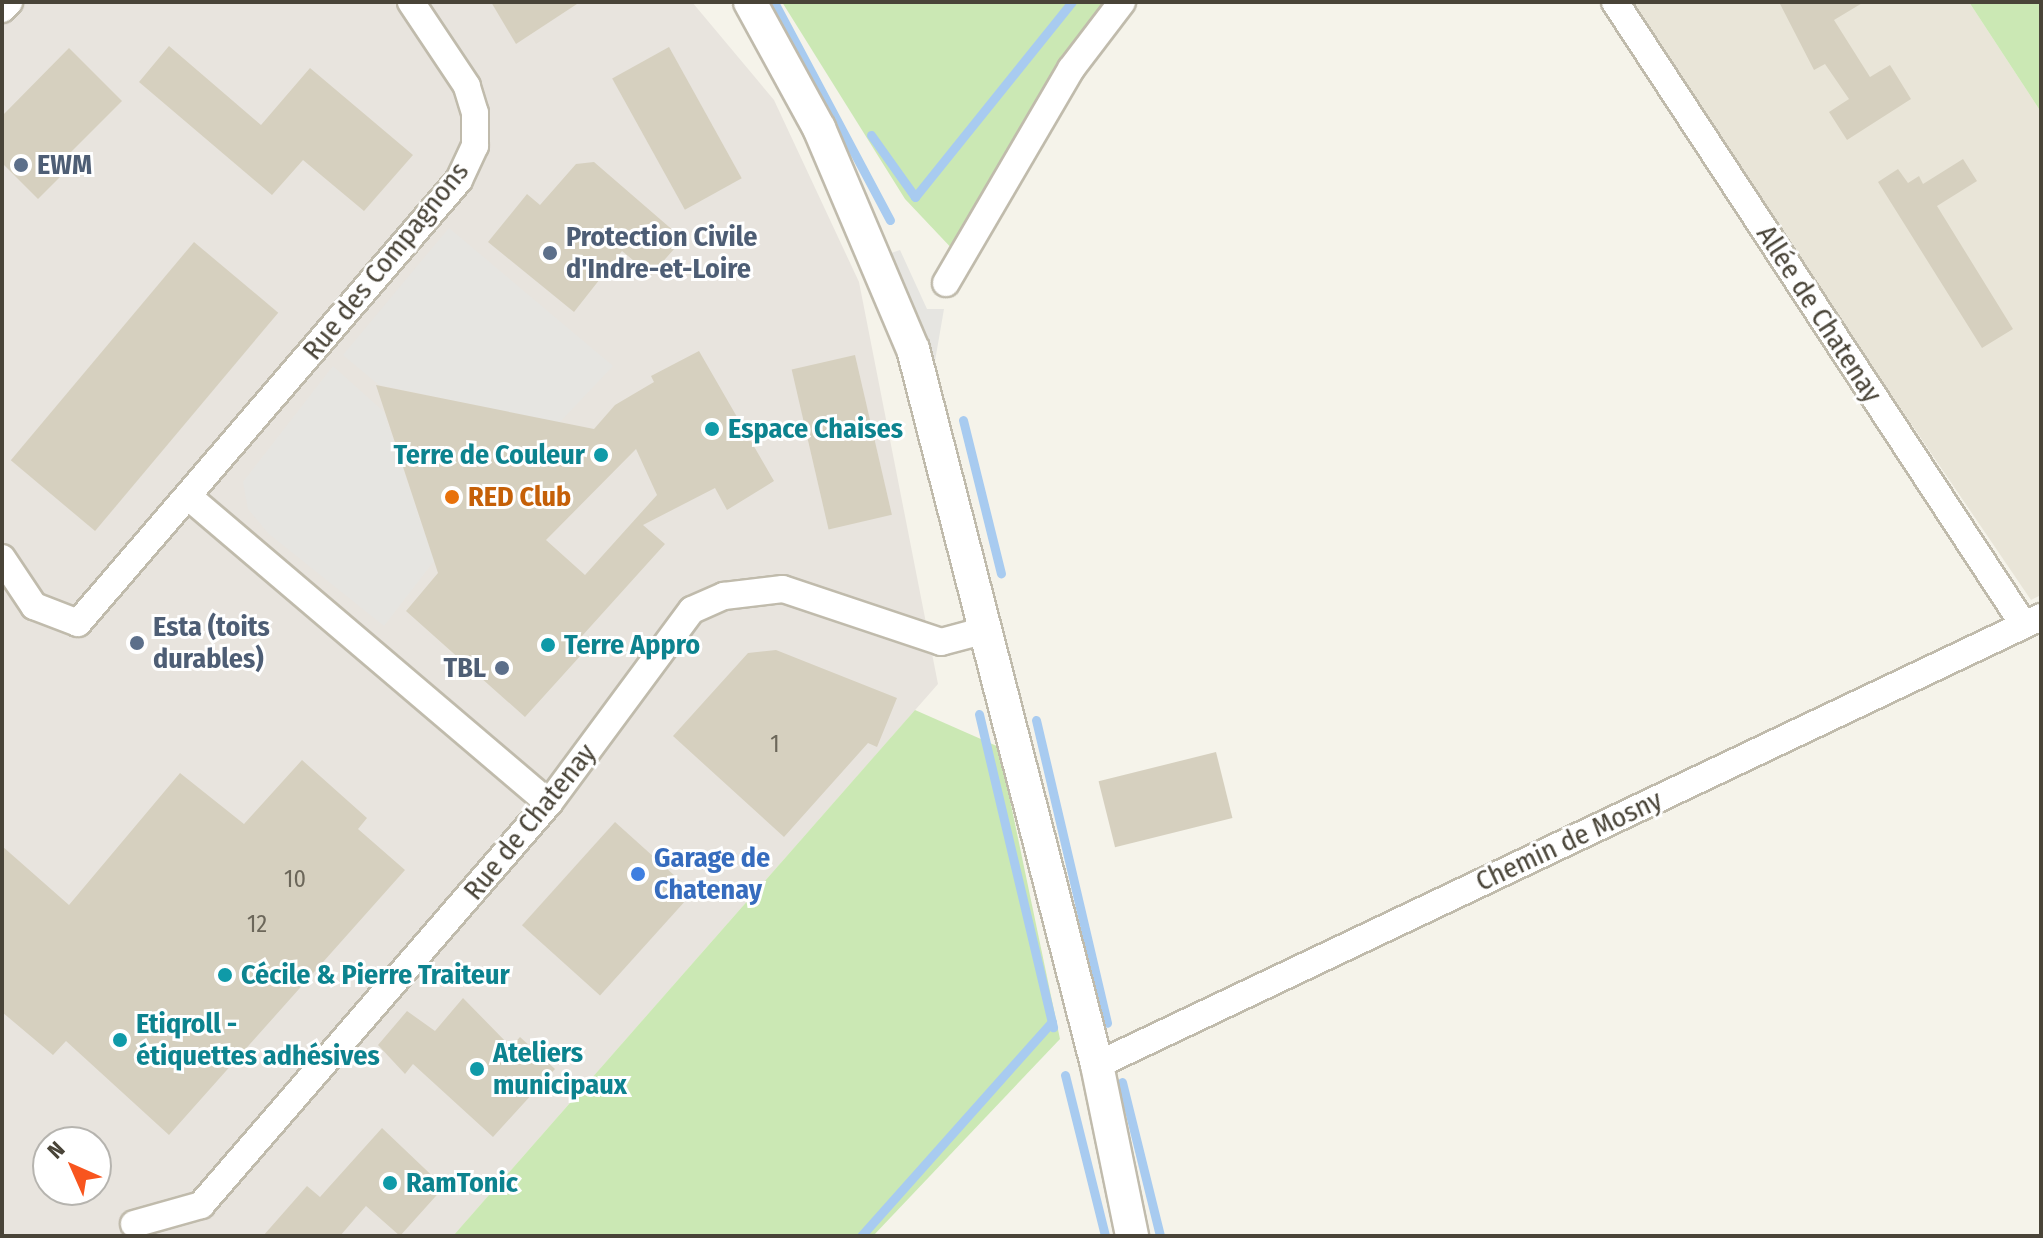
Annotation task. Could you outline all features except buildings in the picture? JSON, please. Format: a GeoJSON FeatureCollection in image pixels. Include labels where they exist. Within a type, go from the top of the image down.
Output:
{"type":"FeatureCollection","features":[{"type":"Feature","properties":{"kind":"street"},"geometry":{"type":"LineString","coordinates":[[2,9],[9,2]]}},
{"type":"Feature","properties":{"kind":"street","name":"Rue des Compagnons"},"geometry":{"type":"LineString","coordinates":[[2,558],[34,606],[78,623],[189,497],[469,164],[476,130],[467,86],[411,2]]}},
{"type":"Feature","properties":{"kind":"street"},"geometry":{"type":"LineString","coordinates":[[728,2],[782,63]]}},
{"type":"Feature","properties":{"kind":"street"},"geometry":{"type":"LineString","coordinates":[[750,2],[850,194],[907,334],[1097,1065],[1132,1236]]}},
{"type":"Feature","properties":{"kind":"street"},"geometry":{"type":"LineString","coordinates":[[946,283],[1071,69],[1122,2]]}},
{"type":"Feature","properties":{"kind":"street","name":"Allée de Chatenay"},"geometry":{"type":"LineString","coordinates":[[1615,2],[2032,621]]}},
{"type":"Feature","properties":{"kind":"street"},"geometry":{"type":"LineString","coordinates":[[189,497],[549,803]]}},
{"type":"Feature","properties":{"kind":"street","name":"Rue de Chatenay"},"geometry":{"type":"LineString","coordinates":[[134,1224],[201,1205],[549,803],[679,622],[715,599],[783,589],[941,642],[986,630]]}},
{"type":"Feature","properties":{"kind":"street","name":"Chemin de Mosny"},"geometry":{"type":"LineString","coordinates":[[1097,1065],[2032,621]]}},
{"type":"Feature","properties":{"kind":"shaded area"},"geometry":{"type":"Polygon","coordinates":[[[2,2],[692,2],[774,100],[859,282],[938,684],[453,1236],[2,1236],[2,2]]]}},
{"type":"Feature","properties":{"kind":"shaded area"},"geometry":{"type":"Polygon","coordinates":[[[1624,2],[1969,2],[2041,112],[2041,595],[2031,600],[1624,2]]]}},
{"type":"Feature","properties":{"kind":"shaded area"},"geometry":{"type":"Polygon","coordinates":[[[449,228],[613,366],[559,423],[379,385],[343,355],[449,228]]]}},
{"type":"Feature","properties":{"kind":"shaded area"},"geometry":{"type":"Polygon","coordinates":[[[900,250],[927,309],[944,309],[935,361],[891,253],[900,250]]]}},
{"type":"Feature","properties":{"kind":"shaded area"},"geometry":{"type":"Polygon","coordinates":[[[333,366],[384,412],[434,561],[384,626],[269,534],[248,509],[243,482],[333,366]]]}},
{"type":"Feature","properties":{"kind":"green space"},"geometry":{"type":"Polygon","coordinates":[[[782,2],[1122,2],[957,254],[905,199],[782,2]]]}},
{"type":"Feature","properties":{"kind":"green space"},"geometry":{"type":"Polygon","coordinates":[[[1969,2],[2041,2],[2041,112],[1969,2]]]}},
{"type":"Feature","properties":{"kind":"green space"},"geometry":{"type":"Polygon","coordinates":[[[915,710],[999,747],[1060,1039],[873,1236],[453,1236],[915,710]]]}},
{"type":"Feature","properties":{"kind":"waterway"},"geometry":{"type":"LineString","coordinates":[[774,2],[890,220]]}},
{"type":"Feature","properties":{"kind":"waterway"},"geometry":{"type":"LineString","coordinates":[[871,135],[915,197],[1072,2]]}},
{"type":"Feature","properties":{"kind":"waterway"},"geometry":{"type":"LineString","coordinates":[[963,420],[1001,573]]}},
{"type":"Feature","properties":{"kind":"waterway"},"geometry":{"type":"LineString","coordinates":[[979,714],[1053,1027]]}},
{"type":"Feature","properties":{"kind":"waterway"},"geometry":{"type":"LineString","coordinates":[[1036,720],[1107,1023]]}},
{"type":"Feature","properties":{"kind":"waterway"},"geometry":{"type":"LineString","coordinates":[[861,1236],[1052,1022]]}},
{"type":"Feature","properties":{"kind":"waterway"},"geometry":{"type":"LineString","coordinates":[[1065,1075],[1105,1236]]}},
{"type":"Feature","properties":{"kind":"waterway"},"geometry":{"type":"LineString","coordinates":[[1122,1082],[1160,1236]]}},
{"type":"Feature","properties":{"kind":"place","name":"EWM"},"geometry":{"type":"Point","coordinates":[21,165]}},
{"type":"Feature","properties":{"kind":"place","name":"Protection Civile d'Indre-et-Loire"},"geometry":{"type":"Point","coordinates":[550,253]}},
{"type":"Feature","properties":{"kind":"place","name":"Espace Chaises"},"geometry":{"type":"Point","coordinates":[712,429]}},
{"type":"Feature","properties":{"kind":"place","name":"Terre de Couleur"},"geometry":{"type":"Point","coordinates":[601,455]}},
{"type":"Feature","properties":{"kind":"place","name":"RED Club"},"geometry":{"type":"Point","coordinates":[452,497]}},
{"type":"Feature","properties":{"kind":"place","name":"Esta (toits durables)"},"geometry":{"type":"Point","coordinates":[137,643]}},
{"type":"Feature","properties":{"kind":"place","name":"Terre Appro"},"geometry":{"type":"Point","coordinates":[548,645]}},
{"type":"Feature","properties":{"kind":"place","name":"TBL"},"geometry":{"type":"Point","coordinates":[502,668]}},
{"type":"Feature","properties":{"kind":"place","name":"Garage de Chatenay"},"geometry":{"type":"Point","coordinates":[638,874]}},
{"type":"Feature","properties":{"kind":"place","name":"Cécile & Pierre Traiteur"},"geometry":{"type":"Point","coordinates":[225,975]}},
{"type":"Feature","properties":{"kind":"place","name":"Etiqroll - étiquettes adhésives"},"geometry":{"type":"Point","coordinates":[120,1040]}},
{"type":"Feature","properties":{"kind":"place","name":"Ateliers municipaux"},"geometry":{"type":"Point","coordinates":[477,1069]}},
{"type":"Feature","properties":{"kind":"place","name":"RamTonic"},"geometry":{"type":"Point","coordinates":[390,1183]}}]}
